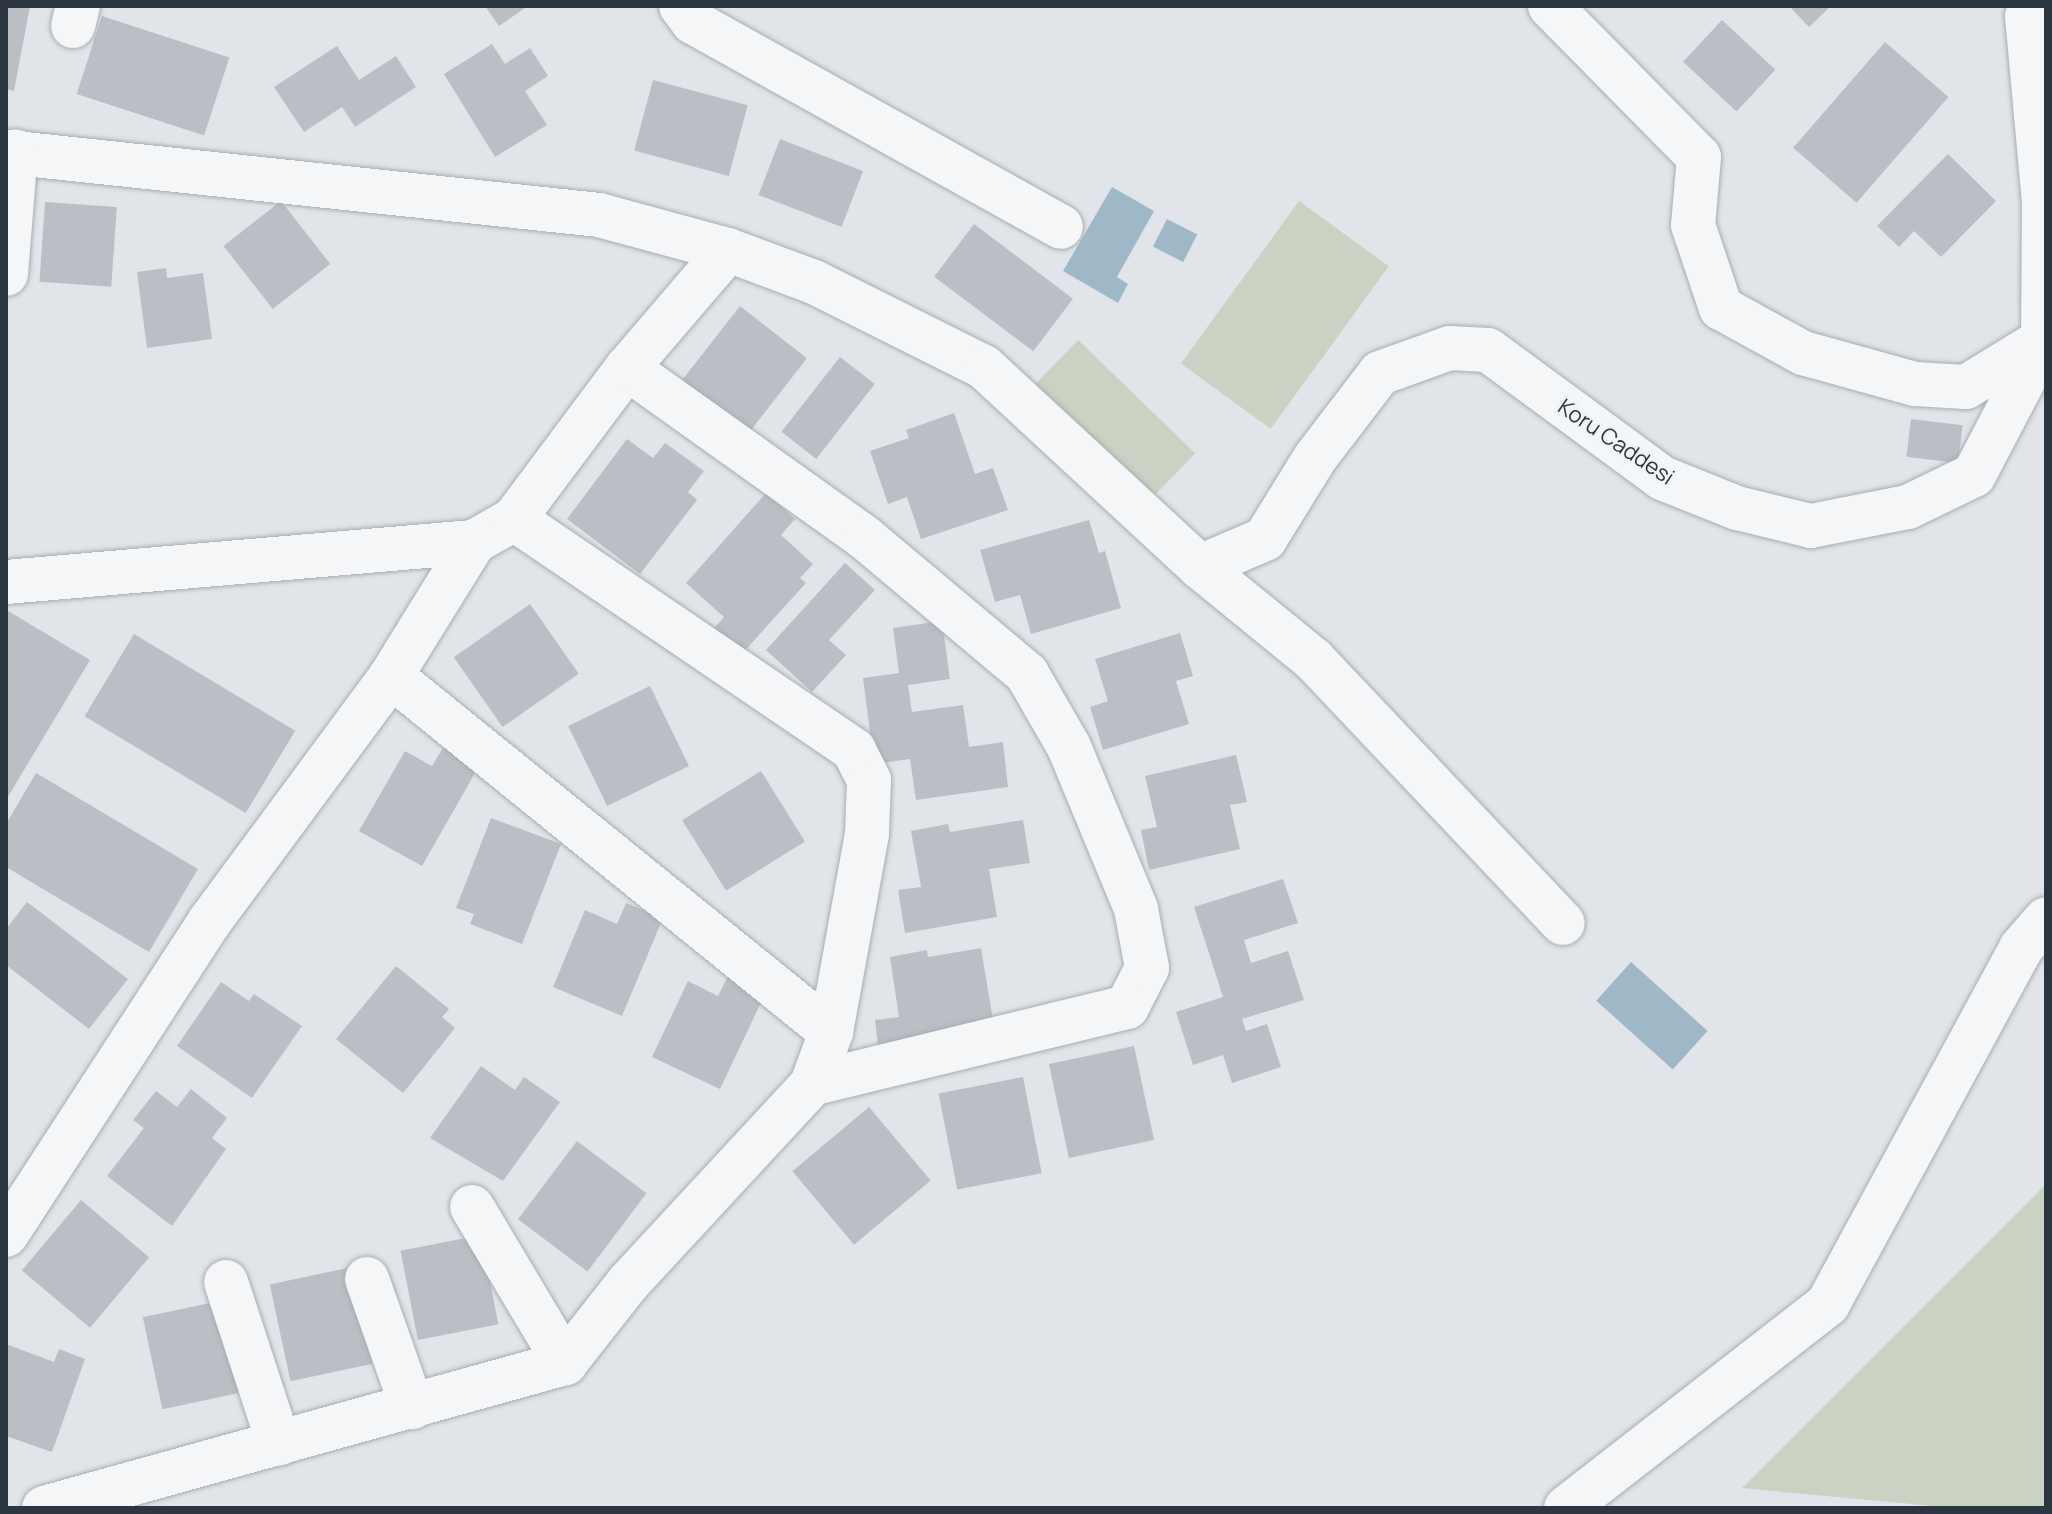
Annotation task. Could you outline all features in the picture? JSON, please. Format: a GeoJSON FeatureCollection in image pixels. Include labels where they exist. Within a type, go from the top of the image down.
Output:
{"type":"FeatureCollection","features":[{"type":"Feature","properties":{"kind":"street"},"geometry":{"type":"LineString","coordinates":[[681,6],[693,22],[1061,227]]}},
{"type":"Feature","properties":{"kind":"street"},"geometry":{"type":"LineString","coordinates":[[1550,6],[1699,157],[1693,225],[1721,308],[1803,353],[1915,384],[1966,387],[2045,339],[2044,203],[2022,10]]}},
{"type":"Feature","properties":{"kind":"street"},"geometry":{"type":"LineString","coordinates":[[6,274],[11,152],[599,215],[728,250],[814,282],[984,367],[1200,567],[1314,660],[1563,923]]}},
{"type":"Feature","properties":{"kind":"street"},"geometry":{"type":"LineString","coordinates":[[6,582],[474,542],[514,519],[627,368],[728,250]]}},
{"type":"Feature","properties":{"kind":"street","name":"Koru Caddesi"},"geometry":{"type":"LineString","coordinates":[[1200,567],[1265,539],[1315,458],[1380,373],[1450,348],[1488,350],[1662,478],[1737,508],[1811,526],[1908,507],[1974,475],[2045,339]]}},
{"type":"Feature","properties":{"kind":"street"},"geometry":{"type":"LineString","coordinates":[[627,368],[864,537],[1027,674],[1069,747],[1136,909],[1147,968],[1127,1007],[812,1084]]}},
{"type":"Feature","properties":{"kind":"street"},"geometry":{"type":"LineString","coordinates":[[44,1508],[565,1363],[628,1283],[812,1084],[831,1032],[867,833],[869,780],[854,750],[514,519]]}},
{"type":"Feature","properties":{"kind":"street"},"geometry":{"type":"LineString","coordinates":[[6,1235],[210,921],[391,676],[474,542]]}},
{"type":"Feature","properties":{"kind":"street"},"geometry":{"type":"LineString","coordinates":[[391,676],[831,1032]]}},
{"type":"Feature","properties":{"kind":"street"},"geometry":{"type":"LineString","coordinates":[[1566,1508],[1828,1304],[2021,948],[2046,919]]}},
{"type":"Feature","properties":{"kind":"street"},"geometry":{"type":"LineString","coordinates":[[472,1207],[565,1363]]}},
{"type":"Feature","properties":{"kind":"street"},"geometry":{"type":"LineString","coordinates":[[367,1279],[412,1407]]}},
{"type":"Feature","properties":{"kind":"street"},"geometry":{"type":"LineString","coordinates":[[226,1282],[279,1444]]}},
{"type":"Feature","properties":{"kind":"green space"},"geometry":{"type":"Polygon","coordinates":[[[1299,201],[1389,266],[1271,429],[1181,364],[1299,201]]]}},
{"type":"Feature","properties":{"kind":"green space"},"geometry":{"type":"Polygon","coordinates":[[[1078,340],[1195,453],[1151,499],[1034,386],[1078,340]]]}},
{"type":"Feature","properties":{"kind":"green space"},"geometry":{"type":"Polygon","coordinates":[[[2046,1184],[2046,1508],[1954,1508],[1742,1488],[2046,1184]]]}},
{"type":"Feature","properties":{"kind":"water"},"geometry":{"type":"Polygon","coordinates":[[[1112,187],[1154,211],[1117,277],[1128,284],[1118,303],[1063,271],[1112,187]]]}},
{"type":"Feature","properties":{"kind":"water"},"geometry":{"type":"Polygon","coordinates":[[[1167,219],[1197,234],[1183,262],[1153,247],[1167,219]]]}},
{"type":"Feature","properties":{"kind":"water"},"geometry":{"type":"Polygon","coordinates":[[[1631,962],[1708,1031],[1673,1070],[1596,1001],[1631,962]]]}},
{"type":"Feature","properties":{"kind":"building"},"geometry":{"type":"Polygon","coordinates":[[[6,6],[30,6],[14,91],[6,89],[6,6]]]}},
{"type":"Feature","properties":{"kind":"building"},"geometry":{"type":"Polygon","coordinates":[[[485,6],[528,6],[499,26],[485,6]]]}},
{"type":"Feature","properties":{"kind":"building"},"geometry":{"type":"Polygon","coordinates":[[[1789,6],[1831,6],[1809,27],[1789,6]]]}},
{"type":"Feature","properties":{"kind":"building"},"geometry":{"type":"Polygon","coordinates":[[[102,16],[229,57],[204,135],[77,94],[102,16]]]}},
{"type":"Feature","properties":{"kind":"building"},"geometry":{"type":"Polygon","coordinates":[[[1722,20],[1775,70],[1737,111],[1683,62],[1722,20]]]}},
{"type":"Feature","properties":{"kind":"building"},"geometry":{"type":"Polygon","coordinates":[[[1885,42],[1948,97],[1857,203],[1793,148],[1885,42]]]}},
{"type":"Feature","properties":{"kind":"building"},"geometry":{"type":"Polygon","coordinates":[[[492,44],[505,64],[530,48],[548,76],[525,91],[547,125],[495,157],[444,74],[492,44]]]}},
{"type":"Feature","properties":{"kind":"building"},"geometry":{"type":"Polygon","coordinates":[[[337,46],[359,80],[396,56],[416,87],[355,127],[342,107],[304,132],[274,87],[337,46]]]}},
{"type":"Feature","properties":{"kind":"building"},"geometry":{"type":"Polygon","coordinates":[[[653,80],[748,105],[729,176],[634,151],[653,80]]]}},
{"type":"Feature","properties":{"kind":"building"},"geometry":{"type":"Polygon","coordinates":[[[780,139],[863,171],[842,227],[758,195],[780,139]]]}},
{"type":"Feature","properties":{"kind":"building"},"geometry":{"type":"Polygon","coordinates":[[[1948,154],[1996,201],[1941,257],[1914,231],[1899,247],[1877,226],[1948,154]]]}},
{"type":"Feature","properties":{"kind":"building"},"geometry":{"type":"Polygon","coordinates":[[[281,201],[330,264],[273,309],[223,246],[281,201]]]}},
{"type":"Feature","properties":{"kind":"building"},"geometry":{"type":"Polygon","coordinates":[[[45,202],[117,207],[111,287],[39,282],[45,202]]]}},
{"type":"Feature","properties":{"kind":"building"},"geometry":{"type":"Polygon","coordinates":[[[974,224],[1073,299],[1033,351],[934,277],[974,224]]]}},
{"type":"Feature","properties":{"kind":"building"},"geometry":{"type":"Polygon","coordinates":[[[166,268],[167,278],[203,273],[212,339],[147,348],[137,272],[166,268]]]}},
{"type":"Feature","properties":{"kind":"building"},"geometry":{"type":"Polygon","coordinates":[[[740,306],[807,358],[747,435],[680,382],[740,306]]]}},
{"type":"Feature","properties":{"kind":"building"},"geometry":{"type":"Polygon","coordinates":[[[840,357],[875,384],[816,459],[782,432],[840,357]]]}},
{"type":"Feature","properties":{"kind":"building"},"geometry":{"type":"Polygon","coordinates":[[[954,413],[975,474],[993,468],[1008,510],[921,539],[907,497],[888,504],[870,451],[909,438],[906,430],[954,413]]]}},
{"type":"Feature","properties":{"kind":"building"},"geometry":{"type":"Polygon","coordinates":[[[1911,419],[1963,425],[1958,463],[1906,457],[1911,419]]]}},
{"type":"Feature","properties":{"kind":"building"},"geometry":{"type":"Polygon","coordinates":[[[627,439],[653,458],[665,443],[704,471],[688,492],[697,500],[640,574],[567,519],[627,439]]]}},
{"type":"Feature","properties":{"kind":"building"},"geometry":{"type":"Polygon","coordinates":[[[766,493],[795,519],[781,535],[813,564],[800,578],[806,583],[739,657],[711,632],[724,617],[686,583],[766,493]]]}},
{"type":"Feature","properties":{"kind":"building"},"geometry":{"type":"Polygon","coordinates":[[[1089,520],[1099,553],[1105,551],[1121,608],[1031,634],[1020,595],[995,602],[980,550],[1089,520]]]}},
{"type":"Feature","properties":{"kind":"building"},"geometry":{"type":"Polygon","coordinates":[[[845,563],[875,590],[829,640],[846,655],[812,692],[766,650],[845,563]]]}},
{"type":"Feature","properties":{"kind":"building"},"geometry":{"type":"Polygon","coordinates":[[[530,604],[579,674],[503,727],[454,657],[530,604]]]}},
{"type":"Feature","properties":{"kind":"building"},"geometry":{"type":"Polygon","coordinates":[[[8,611],[90,660],[6,800],[6,614],[8,611]]]}},
{"type":"Feature","properties":{"kind":"building"},"geometry":{"type":"Polygon","coordinates":[[[942,621],[950,679],[908,685],[912,712],[963,705],[969,747],[1003,742],[1008,787],[916,800],[910,759],[874,764],[863,678],[899,673],[893,628],[942,621]]]}},
{"type":"Feature","properties":{"kind":"building"},"geometry":{"type":"Polygon","coordinates":[[[1180,633],[1193,676],[1176,681],[1189,724],[1103,750],[1090,707],[1108,701],[1095,659],[1180,633]]]}},
{"type":"Feature","properties":{"kind":"building"},"geometry":{"type":"Polygon","coordinates":[[[134,634],[295,731],[246,813],[85,716],[134,634]]]}},
{"type":"Feature","properties":{"kind":"building"},"geometry":{"type":"Polygon","coordinates":[[[650,686],[689,766],[607,806],[568,726],[650,686]]]}},
{"type":"Feature","properties":{"kind":"building"},"geometry":{"type":"Polygon","coordinates":[[[444,746],[479,766],[422,866],[359,831],[405,751],[432,766],[444,746]]]}},
{"type":"Feature","properties":{"kind":"building"},"geometry":{"type":"Polygon","coordinates":[[[1236,755],[1247,802],[1230,805],[1240,849],[1149,870],[1141,830],[1157,827],[1145,776],[1236,755]]]}},
{"type":"Feature","properties":{"kind":"building"},"geometry":{"type":"Polygon","coordinates":[[[761,771],[805,841],[726,891],[682,820],[761,771]]]}},
{"type":"Feature","properties":{"kind":"building"},"geometry":{"type":"Polygon","coordinates":[[[36,773],[198,869],[149,952],[6,867],[6,824],[36,773]]]}},
{"type":"Feature","properties":{"kind":"building"},"geometry":{"type":"Polygon","coordinates":[[[491,818],[561,844],[522,944],[470,924],[474,914],[456,908],[491,818]]]}},
{"type":"Feature","properties":{"kind":"building"},"geometry":{"type":"Polygon","coordinates":[[[1023,820],[1030,863],[989,869],[997,917],[905,933],[898,890],[921,887],[911,831],[948,824],[950,832],[1023,820]]]}},
{"type":"Feature","properties":{"kind":"building"},"geometry":{"type":"Polygon","coordinates":[[[1283,879],[1298,923],[1244,940],[1251,963],[1288,951],[1304,1000],[1242,1019],[1246,1031],[1267,1024],[1281,1067],[1232,1083],[1223,1055],[1193,1065],[1176,1012],[1223,997],[1194,907],[1283,879]]]}},
{"type":"Feature","properties":{"kind":"building"},"geometry":{"type":"Polygon","coordinates":[[[27,902],[128,979],[89,1029],[6,965],[6,929],[27,902]]]}},
{"type":"Feature","properties":{"kind":"building"},"geometry":{"type":"Polygon","coordinates":[[[626,903],[663,918],[622,1016],[553,987],[585,910],[617,924],[626,903]]]}},
{"type":"Feature","properties":{"kind":"building"},"geometry":{"type":"Polygon","coordinates":[[[981,948],[994,1026],[879,1053],[875,1020],[899,1017],[890,957],[927,950],[928,957],[981,948]]]}},
{"type":"Feature","properties":{"kind":"building"},"geometry":{"type":"Polygon","coordinates":[[[396,966],[449,1009],[442,1017],[455,1028],[403,1093],[336,1039],[396,966]]]}},
{"type":"Feature","properties":{"kind":"building"},"geometry":{"type":"Polygon","coordinates":[[[729,974],[766,992],[720,1089],[652,1057],[688,981],[718,996],[729,974]]]}},
{"type":"Feature","properties":{"kind":"building"},"geometry":{"type":"Polygon","coordinates":[[[221,982],[249,1001],[254,994],[302,1026],[252,1098],[177,1046],[221,982]]]}},
{"type":"Feature","properties":{"kind":"building"},"geometry":{"type":"Polygon","coordinates":[[[1134,1046],[1154,1140],[1069,1158],[1049,1064],[1134,1046]]]}},
{"type":"Feature","properties":{"kind":"building"},"geometry":{"type":"Polygon","coordinates":[[[481,1066],[515,1090],[524,1077],[560,1102],[503,1181],[430,1138],[481,1066]]]}},
{"type":"Feature","properties":{"kind":"building"},"geometry":{"type":"Polygon","coordinates":[[[1023,1077],[1042,1173],[957,1190],[939,1093],[1023,1077]]]}},
{"type":"Feature","properties":{"kind":"building"},"geometry":{"type":"Polygon","coordinates":[[[191,1089],[227,1118],[212,1138],[226,1149],[172,1226],[107,1176],[144,1128],[133,1120],[156,1091],[177,1107],[191,1089]]]}},
{"type":"Feature","properties":{"kind":"building"},"geometry":{"type":"Polygon","coordinates":[[[869,1107],[931,1181],[854,1245],[792,1171],[869,1107]]]}},
{"type":"Feature","properties":{"kind":"building"},"geometry":{"type":"Polygon","coordinates":[[[577,1141],[646,1193],[588,1272],[518,1219],[577,1141]]]}},
{"type":"Feature","properties":{"kind":"building"},"geometry":{"type":"Polygon","coordinates":[[[81,1200],[149,1257],[90,1328],[22,1270],[81,1200]]]}},
{"type":"Feature","properties":{"kind":"building"},"geometry":{"type":"Polygon","coordinates":[[[481,1235],[498,1324],[418,1340],[401,1251],[481,1235]]]}},
{"type":"Feature","properties":{"kind":"building"},"geometry":{"type":"Polygon","coordinates":[[[352,1267],[373,1364],[290,1381],[270,1284],[352,1267]]]}},
{"type":"Feature","properties":{"kind":"building"},"geometry":{"type":"Polygon","coordinates":[[[224,1300],[244,1392],[162,1409],[143,1317],[224,1300]]]}},
{"type":"Feature","properties":{"kind":"building"},"geometry":{"type":"Polygon","coordinates":[[[6,1344],[54,1362],[59,1349],[85,1359],[52,1452],[6,1436],[6,1344]]]}}]}
